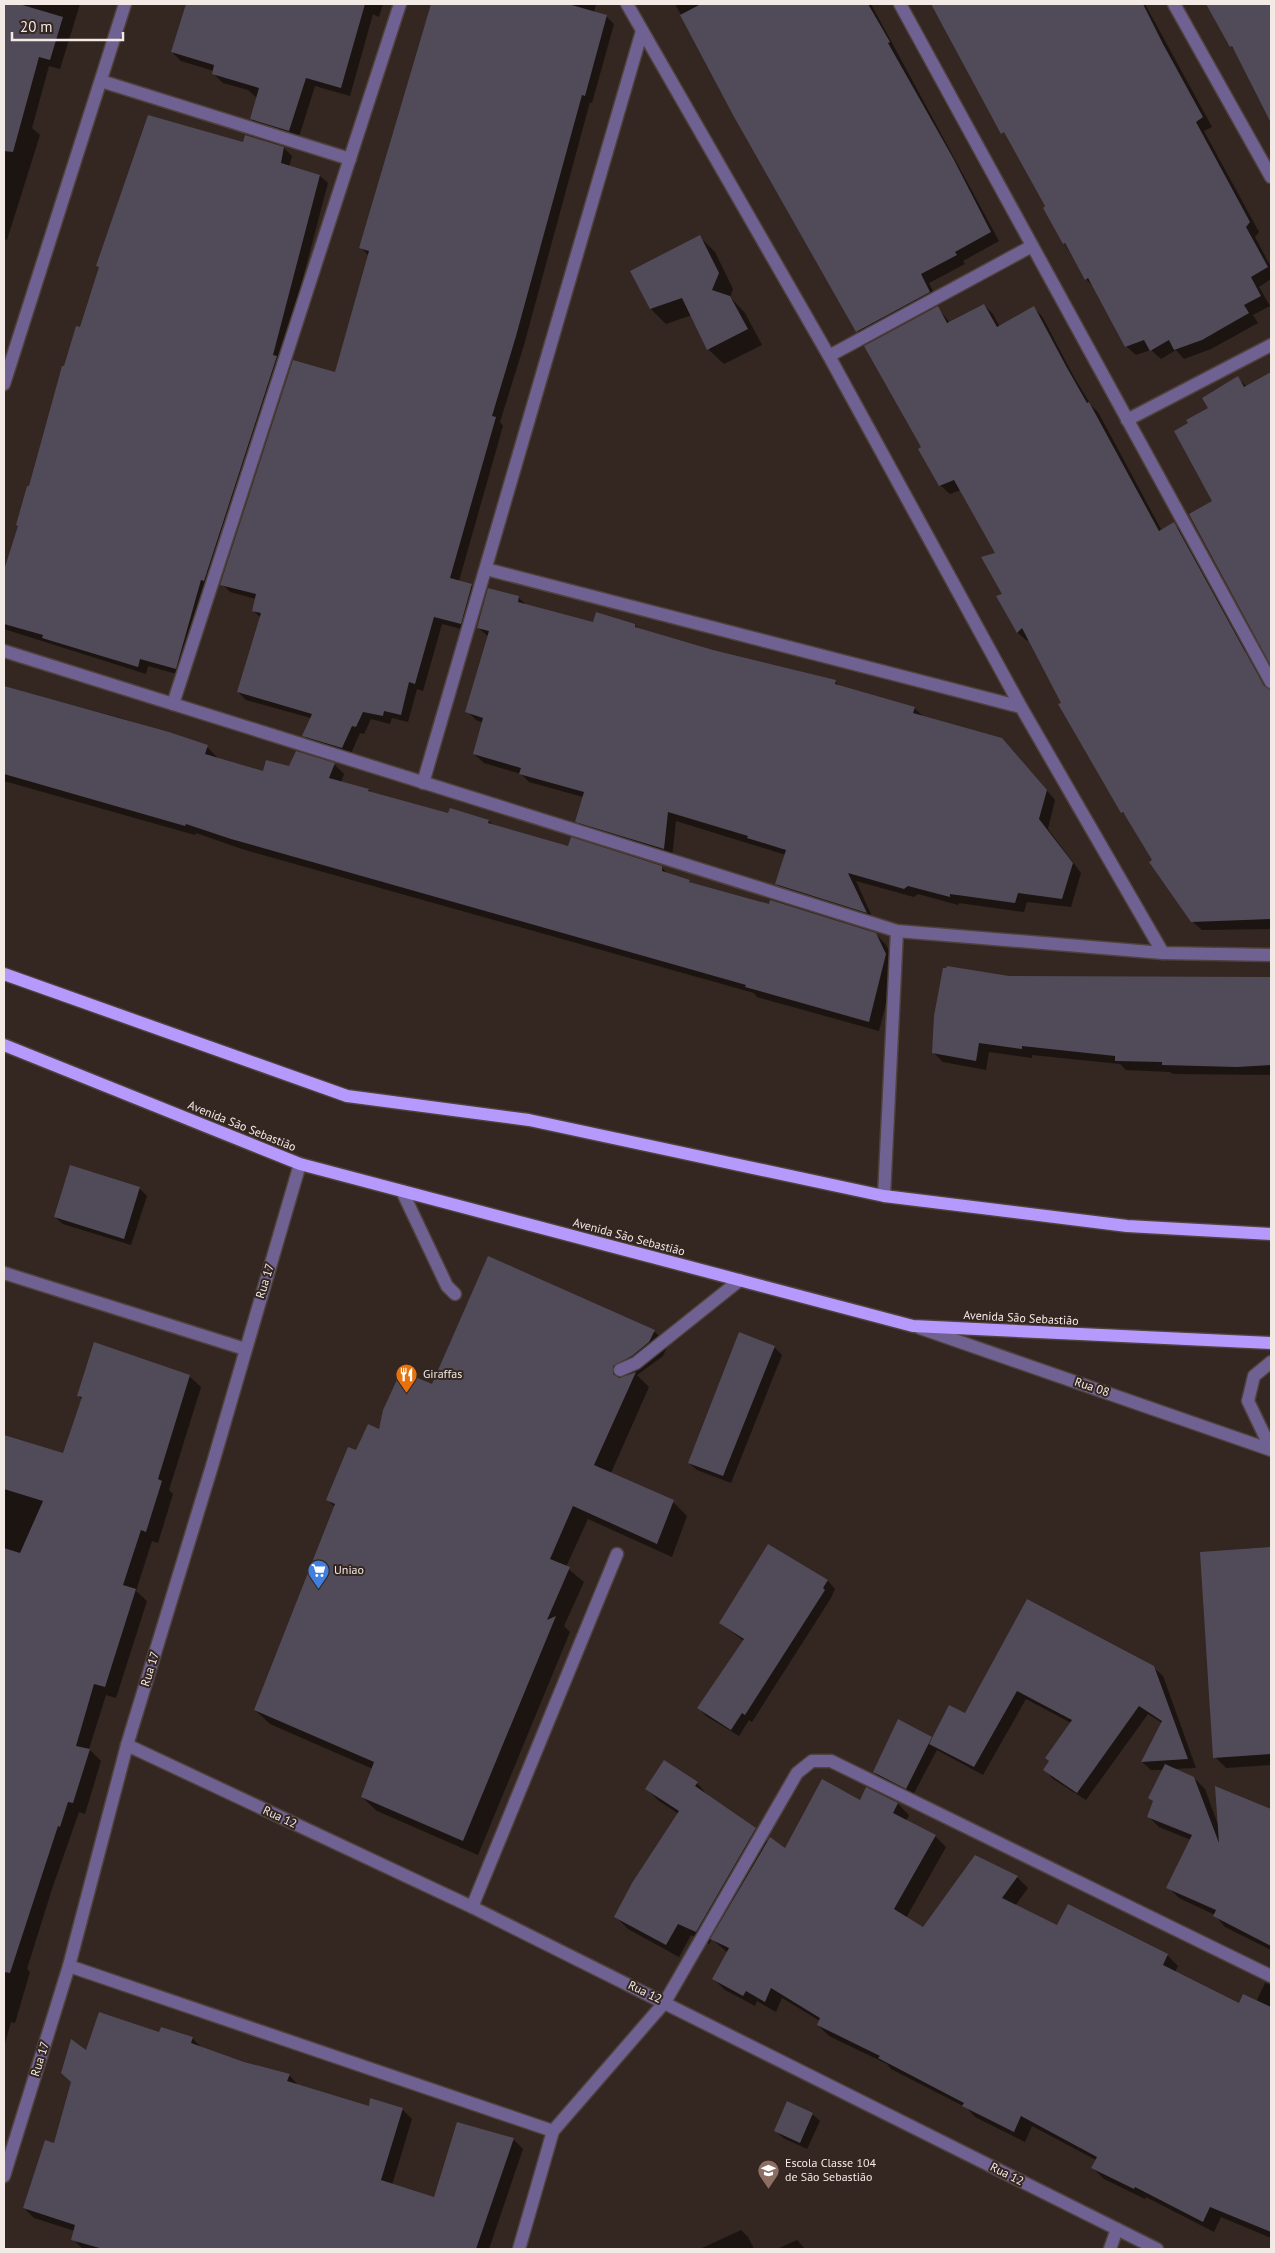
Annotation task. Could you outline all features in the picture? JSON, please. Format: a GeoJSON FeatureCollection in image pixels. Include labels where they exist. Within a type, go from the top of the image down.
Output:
{"type":"FeatureCollection","features":[{"type":"Feature","properties":{"kind":"main road"},"geometry":{"type":"LineString","coordinates":[[4,974],[347,1096],[529,1120],[884,1196],[1127,1226],[1271,1234]]}},
{"type":"Feature","properties":{"kind":"main road","name":"Avenida São Sebastião"},"geometry":{"type":"LineString","coordinates":[[4,1045],[300,1164],[913,1326],[1271,1343]]}},
{"type":"Feature","properties":{"kind":"street"},"geometry":{"type":"LineString","coordinates":[[4,384],[124,4]]}},
{"type":"Feature","properties":{"kind":"street"},"geometry":{"type":"LineString","coordinates":[[173,704],[400,4]]}},
{"type":"Feature","properties":{"kind":"street"},"geometry":{"type":"LineString","coordinates":[[627,4],[829,356],[1020,707],[1163,953]]}},
{"type":"Feature","properties":{"kind":"street"},"geometry":{"type":"LineString","coordinates":[[900,4],[1271,682]]}},
{"type":"Feature","properties":{"kind":"street"},"geometry":{"type":"LineString","coordinates":[[1174,4],[1267,161],[1271,178]]}},
{"type":"Feature","properties":{"kind":"street"},"geometry":{"type":"LineString","coordinates":[[423,783],[642,31]]}},
{"type":"Feature","properties":{"kind":"street"},"geometry":{"type":"LineString","coordinates":[[101,81],[350,158]]}},
{"type":"Feature","properties":{"kind":"street"},"geometry":{"type":"LineString","coordinates":[[829,356],[1032,246]]}},
{"type":"Feature","properties":{"kind":"street"},"geometry":{"type":"LineString","coordinates":[[1126,420],[1271,345]]}},
{"type":"Feature","properties":{"kind":"street"},"geometry":{"type":"LineString","coordinates":[[486,569],[1020,707]]}},
{"type":"Feature","properties":{"kind":"street"},"geometry":{"type":"LineString","coordinates":[[4,651],[897,931],[1163,953],[1271,955]]}},
{"type":"Feature","properties":{"kind":"street"},"geometry":{"type":"LineString","coordinates":[[884,1196],[897,931]]}},
{"type":"Feature","properties":{"kind":"street","name":"Rua 17"},"geometry":{"type":"LineString","coordinates":[[4,2176],[69,1966],[127,1744],[212,1466],[300,1164]]}},
{"type":"Feature","properties":{"kind":"street"},"geometry":{"type":"LineString","coordinates":[[402,1191],[447,1286],[456,1294]]}},
{"type":"Feature","properties":{"kind":"street"},"geometry":{"type":"LineString","coordinates":[[4,1273],[245,1349]]}},
{"type":"Feature","properties":{"kind":"street"},"geometry":{"type":"LineString","coordinates":[[620,1370],[636,1363],[740,1280]]}},
{"type":"Feature","properties":{"kind":"street","name":"Rua 08"},"geometry":{"type":"LineString","coordinates":[[913,1326],[1271,1450]]}},
{"type":"Feature","properties":{"kind":"street"},"geometry":{"type":"LineString","coordinates":[[1271,1362],[1254,1376],[1248,1401],[1271,1450]]}},
{"type":"Feature","properties":{"kind":"street"},"geometry":{"type":"LineString","coordinates":[[472,1907],[617,1554]]}},
{"type":"Feature","properties":{"kind":"street","name":"Rua 12"},"geometry":{"type":"LineString","coordinates":[[127,1744],[472,1907],[1158,2249]]}},
{"type":"Feature","properties":{"kind":"street"},"geometry":{"type":"LineString","coordinates":[[520,2249],[553,2130],[665,2002],[797,1773],[812,1761],[831,1761],[1271,1976]]}},
{"type":"Feature","properties":{"kind":"street"},"geometry":{"type":"LineString","coordinates":[[69,1966],[553,2130]]}},
{"type":"Feature","properties":{"kind":"street"},"geometry":{"type":"LineString","coordinates":[[1110,2249],[1117,2229]]}},
{"type":"Feature","properties":{"kind":"building"},"geometry":{"type":"Polygon","coordinates":[[[4,4],[19,4],[63,17],[50,60],[39,57],[13,152],[4,151],[4,4]]]}},
{"type":"Feature","properties":{"kind":"building"},"geometry":{"type":"Polygon","coordinates":[[[186,4],[365,4],[341,88],[306,78],[289,131],[250,119],[259,88],[212,74],[214,65],[171,52],[186,4]]]}},
{"type":"Feature","properties":{"kind":"building"},"geometry":{"type":"Polygon","coordinates":[[[431,4],[568,4],[607,15],[585,96],[582,95],[516,336],[492,416],[496,417],[450,578],[472,584],[461,624],[434,617],[415,684],[409,682],[401,715],[384,711],[383,716],[363,712],[356,727],[352,726],[342,748],[302,736],[312,714],[237,692],[261,613],[252,611],[256,594],[220,585],[293,360],[335,372],[369,251],[359,248],[431,4]]]}},
{"type":"Feature","properties":{"kind":"building"},"geometry":{"type":"Polygon","coordinates":[[[701,4],[868,4],[953,158],[991,232],[955,252],[957,255],[921,274],[930,292],[856,332],[733,115],[680,15],[701,4]]]}},
{"type":"Feature","properties":{"kind":"building"},"geometry":{"type":"Polygon","coordinates":[[[931,4],[1143,4],[1203,117],[1196,122],[1250,222],[1246,227],[1268,267],[1251,277],[1261,296],[1244,305],[1249,313],[1202,340],[1174,350],[1169,340],[1150,351],[1144,340],[1125,347],[1088,278],[1085,280],[1065,243],[1063,244],[1043,208],[1045,206],[1004,132],[1001,134],[931,4]]]}},
{"type":"Feature","properties":{"kind":"building"},"geometry":{"type":"Polygon","coordinates":[[[1206,4],[1271,4],[1271,123],[1232,46],[1230,47],[1206,4]]]}},
{"type":"Feature","properties":{"kind":"building"},"geometry":{"type":"Polygon","coordinates":[[[148,115],[243,142],[245,135],[284,147],[281,163],[320,175],[273,355],[277,356],[204,581],[201,580],[176,669],[140,659],[138,667],[42,638],[43,635],[4,624],[4,570],[18,526],[16,525],[27,486],[29,486],[62,366],[64,366],[76,326],[80,327],[99,267],[96,266],[148,115]]]}},
{"type":"Feature","properties":{"kind":"building"},"geometry":{"type":"Polygon","coordinates":[[[700,235],[719,273],[712,290],[730,296],[748,329],[707,350],[682,298],[650,309],[630,271],[700,235]]]}},
{"type":"Feature","properties":{"kind":"building"},"geometry":{"type":"Polygon","coordinates":[[[984,304],[997,327],[1034,306],[1159,531],[1174,522],[1264,686],[1271,690],[1271,919],[1191,922],[1149,862],[1152,860],[1123,812],[1121,813],[1058,704],[1061,703],[1022,628],[1017,633],[996,596],[1002,594],[981,557],[995,553],[954,480],[939,486],[918,449],[921,447],[864,346],[938,306],[947,323],[984,304]]]}},
{"type":"Feature","properties":{"kind":"building"},"geometry":{"type":"Polygon","coordinates":[[[1271,372],[1271,666],[1189,514],[1212,501],[1174,431],[1188,423],[1186,420],[1208,408],[1202,398],[1238,376],[1244,387],[1271,372]]]}},
{"type":"Feature","properties":{"kind":"building"},"geometry":{"type":"Polygon","coordinates":[[[488,588],[519,596],[518,602],[593,622],[596,612],[635,624],[635,627],[713,650],[836,680],[835,684],[915,707],[913,713],[1002,738],[1047,790],[1039,819],[1073,863],[1062,899],[1018,893],[1015,903],[950,894],[950,897],[908,886],[904,889],[848,873],[867,913],[775,884],[786,850],[747,838],[748,836],[668,812],[664,849],[575,822],[584,792],[519,774],[521,768],[473,754],[483,718],[465,712],[489,631],[477,628],[488,588]]]}},
{"type":"Feature","properties":{"kind":"building"},"geometry":{"type":"Polygon","coordinates":[[[4,686],[169,732],[208,745],[205,754],[263,771],[266,760],[289,766],[296,751],[335,763],[329,778],[369,789],[368,791],[448,813],[450,808],[489,820],[488,823],[568,846],[571,837],[662,866],[662,871],[690,880],[689,882],[769,904],[770,900],[876,933],[886,954],[869,1022],[745,987],[746,985],[231,839],[186,824],[185,826],[4,774],[4,686]]]}},
{"type":"Feature","properties":{"kind":"building"},"geometry":{"type":"Polygon","coordinates":[[[947,966],[1009,976],[1271,977],[1271,1065],[1237,1067],[1162,1065],[1162,1062],[1115,1061],[1115,1056],[1022,1046],[1022,1049],[979,1043],[976,1061],[932,1053],[934,1016],[943,968],[947,966]]]}},
{"type":"Feature","properties":{"kind":"building"},"geometry":{"type":"Polygon","coordinates":[[[70,1165],[140,1187],[124,1239],[54,1217],[70,1165]]]}},
{"type":"Feature","properties":{"kind":"building"},"geometry":{"type":"Polygon","coordinates":[[[488,1256],[655,1330],[649,1342],[632,1356],[613,1366],[613,1374],[619,1378],[636,1372],[594,1465],[674,1500],[657,1544],[573,1506],[550,1559],[570,1567],[547,1620],[556,1616],[463,1841],[361,1797],[374,1762],[254,1710],[335,1504],[326,1500],[348,1447],[356,1450],[368,1424],[379,1429],[383,1410],[401,1371],[432,1384],[488,1256]]]}},
{"type":"Feature","properties":{"kind":"building"},"geometry":{"type":"Polygon","coordinates":[[[739,1332],[775,1346],[723,1476],[688,1463],[739,1332]]]}},
{"type":"Feature","properties":{"kind":"building"},"geometry":{"type":"Polygon","coordinates":[[[94,1342],[190,1375],[158,1479],[162,1481],[146,1532],[141,1530],[123,1585],[136,1589],[105,1687],[94,1684],[76,1746],[90,1749],[73,1803],[68,1802],[60,1827],[58,1826],[10,1973],[4,1972],[4,1548],[20,1553],[43,1501],[4,1489],[4,1435],[63,1453],[82,1397],[77,1396],[94,1342]]]}},
{"type":"Feature","properties":{"kind":"building"},"geometry":{"type":"Polygon","coordinates":[[[768,1544],[828,1580],[823,1588],[825,1590],[745,1715],[742,1713],[731,1730],[697,1708],[744,1639],[719,1623],[768,1544]]]}},
{"type":"Feature","properties":{"kind":"building"},"geometry":{"type":"Polygon","coordinates":[[[1271,1547],[1271,1754],[1213,1758],[1200,1552],[1271,1547]]]}},
{"type":"Feature","properties":{"kind":"building"},"geometry":{"type":"Polygon","coordinates":[[[1027,1599],[1154,1666],[1188,1759],[1141,1762],[1162,1721],[1139,1706],[1077,1793],[1043,1770],[1049,1761],[1045,1758],[1072,1720],[1017,1691],[974,1767],[929,1744],[949,1705],[965,1713],[1027,1599]]]}},
{"type":"Feature","properties":{"kind":"building"},"geometry":{"type":"Polygon","coordinates":[[[898,1719],[932,1737],[906,1789],[873,1772],[898,1719]]]}},
{"type":"Feature","properties":{"kind":"building"},"geometry":{"type":"Polygon","coordinates":[[[664,1760],[698,1782],[695,1786],[756,1828],[696,1932],[678,1924],[666,1945],[614,1917],[632,1883],[679,1811],[645,1789],[664,1760]]]}},
{"type":"Feature","properties":{"kind":"building"},"geometry":{"type":"Polygon","coordinates":[[[1165,1764],[1194,1777],[1219,1843],[1215,1786],[1271,1809],[1271,1946],[1213,1916],[1216,1910],[1166,1888],[1192,1835],[1147,1817],[1153,1801],[1148,1798],[1165,1764]]]}},
{"type":"Feature","properties":{"kind":"building"},"geometry":{"type":"Polygon","coordinates":[[[822,1779],[860,1800],[866,1787],[898,1803],[893,1813],[936,1835],[894,1909],[923,1927],[975,1855],[1018,1876],[1002,1898],[1057,1925],[1068,1904],[1168,1954],[1163,1965],[1239,2003],[1243,1994],[1271,2007],[1271,2232],[1210,2207],[1203,2222],[1135,2187],[1134,2189],[1091,2168],[1097,2157],[1021,2116],[1014,2132],[962,2106],[964,2103],[878,2058],[880,2056],[817,2025],[820,2018],[771,1988],[765,2002],[746,1991],[743,1996],[712,1979],[729,1948],[710,1939],[770,1837],[785,1848],[822,1779]]]}},
{"type":"Feature","properties":{"kind":"building"},"geometry":{"type":"Polygon","coordinates":[[[99,2012],[159,2032],[161,2027],[193,2037],[191,2043],[244,2062],[290,2074],[287,2081],[369,2106],[370,2098],[403,2108],[381,2180],[434,2197],[457,2122],[514,2138],[476,2249],[103,2249],[71,2240],[75,2225],[23,2208],[45,2140],[54,2143],[71,2082],[61,2073],[71,2039],[86,2050],[99,2012]]]}},
{"type":"Feature","properties":{"kind":"building"},"geometry":{"type":"Polygon","coordinates":[[[787,2101],[813,2113],[800,2143],[774,2131],[787,2101]]]}},
{"type":"Feature","properties":{"kind":"place","name":"Giraffas"},"geometry":{"type":"Point","coordinates":[407,1393]}},
{"type":"Feature","properties":{"kind":"place","name":"Uniao"},"geometry":{"type":"Point","coordinates":[318,1589]}},
{"type":"Feature","properties":{"kind":"place","name":"Escola Classe 104 de São Sebastião"},"geometry":{"type":"Point","coordinates":[769,2189]}}]}
